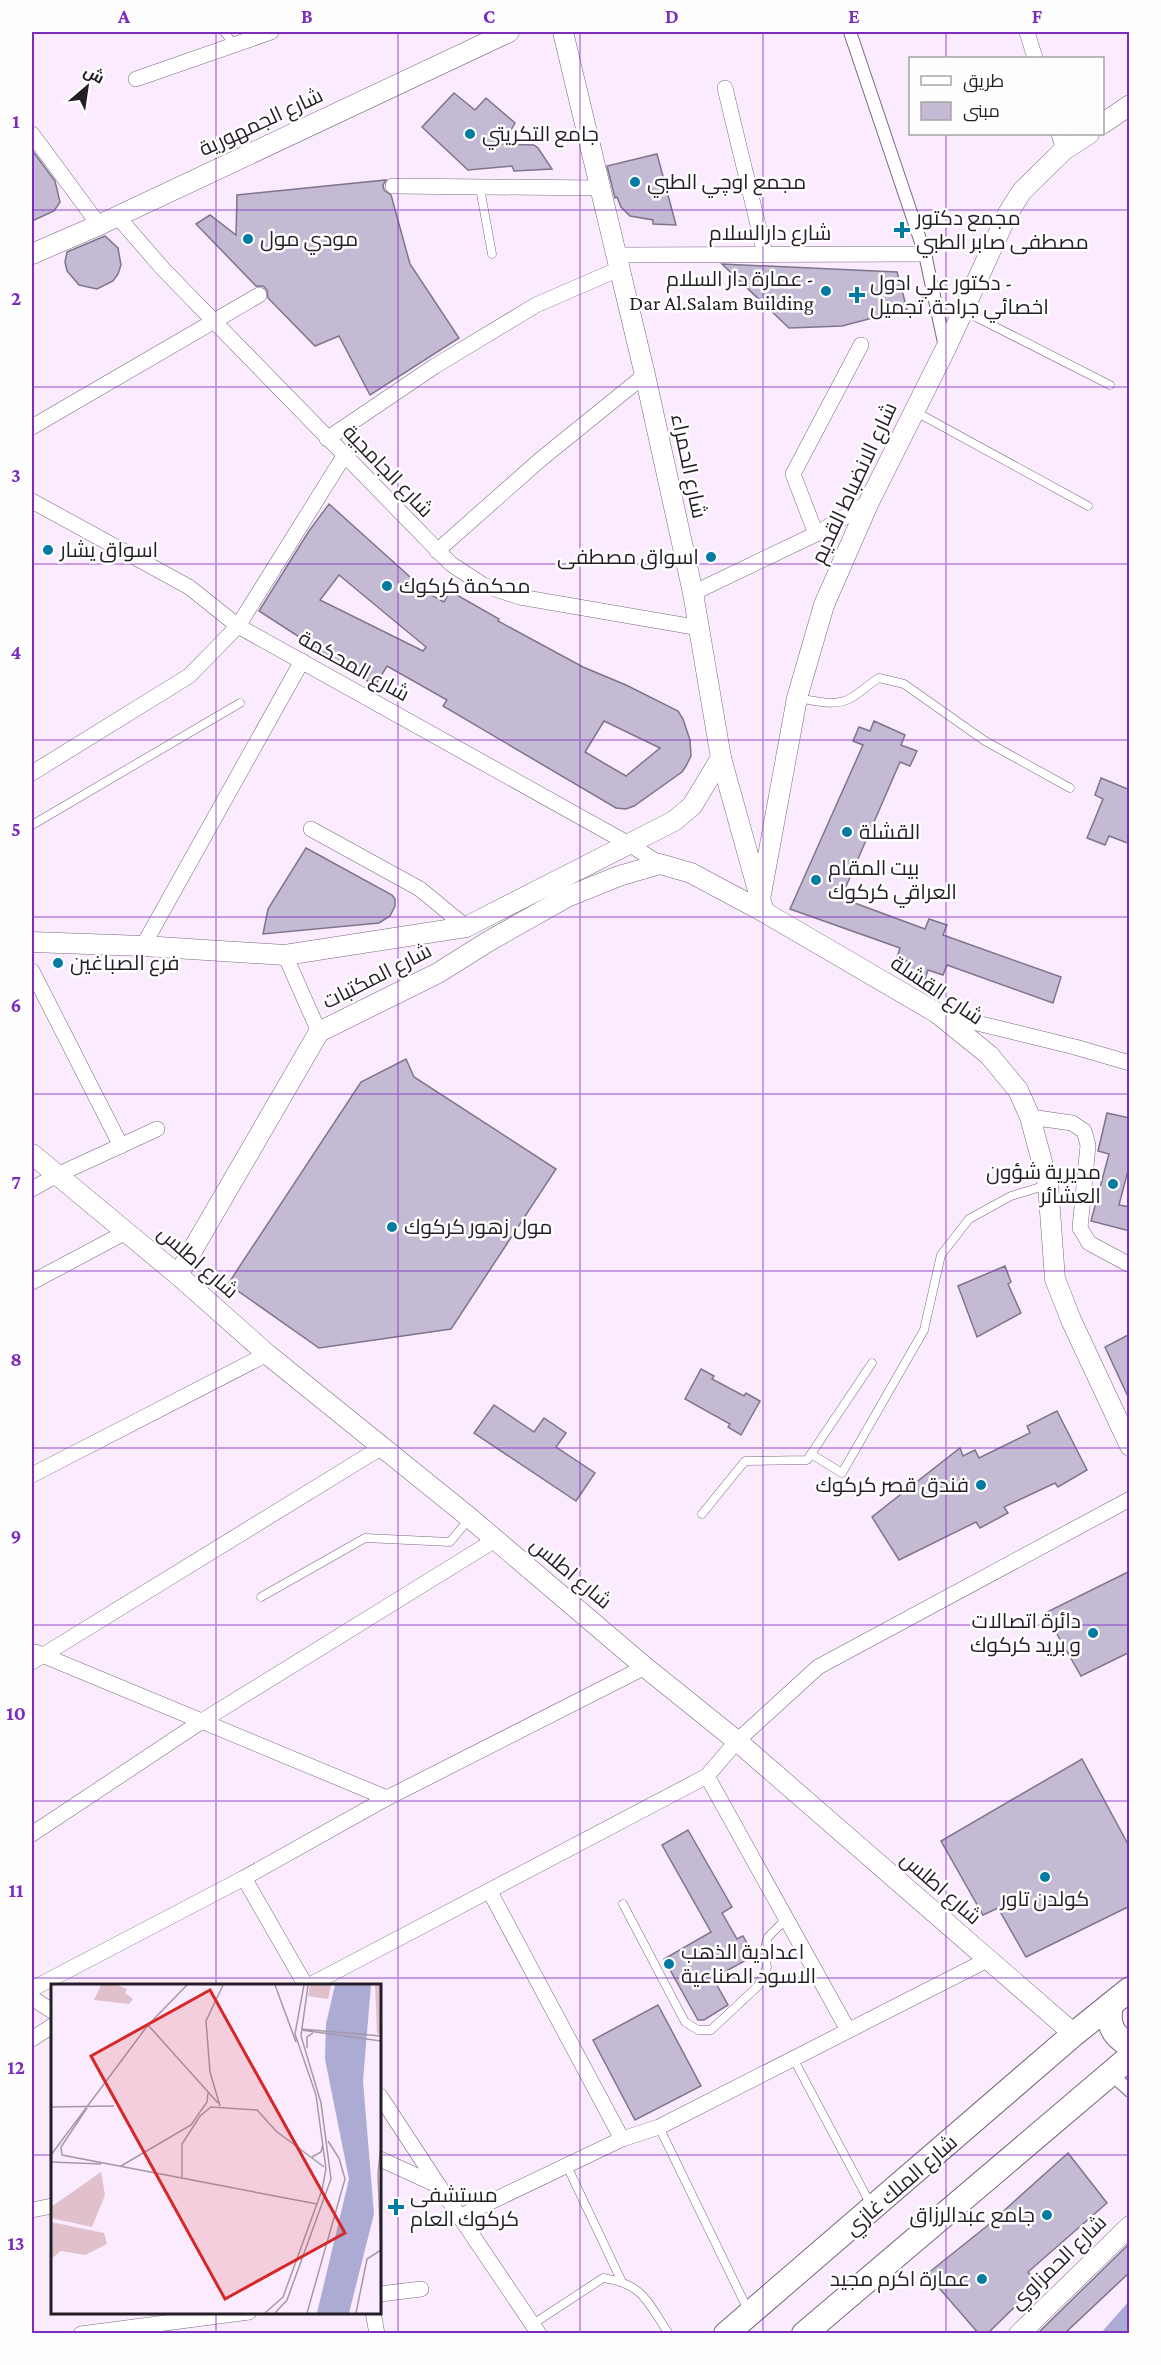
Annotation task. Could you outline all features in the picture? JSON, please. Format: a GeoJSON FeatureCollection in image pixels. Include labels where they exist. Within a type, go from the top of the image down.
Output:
{"type":"FeatureCollection","features":[{"type":"Feature","properties":{"kind":"main road","name":"شارع الملك غازي"},"geometry":{"type":"LineString","coordinates":[[726,2334],[1074,2034],[1130,1989]]}},
{"type":"Feature","properties":{"kind":"main road"},"geometry":{"type":"LineString","coordinates":[[1111,2005],[1108,2017],[1111,2029],[1118,2039],[1130,2045]]}},
{"type":"Feature","properties":{"kind":"main road"},"geometry":{"type":"LineString","coordinates":[[804,2334],[1130,2057]]}},
{"type":"Feature","properties":{"kind":"street"},"geometry":{"type":"LineString","coordinates":[[136,79],[272,32]]}},
{"type":"Feature","properties":{"kind":"street","name":"شارع الجمهورية"},"geometry":{"type":"LineString","coordinates":[[32,254],[108,221],[509,32]]}},
{"type":"Feature","properties":{"kind":"street","name":"شارع الحمراء"},"geometry":{"type":"LineString","coordinates":[[563,32],[598,188],[645,375],[693,593],[721,758],[762,906]]}},
{"type":"Feature","properties":{"kind":"street"},"geometry":{"type":"LineString","coordinates":[[850,32],[925,254],[946,348]]}},
{"type":"Feature","properties":{"kind":"street"},"geometry":{"type":"LineString","coordinates":[[1027,32],[1035,57]]}},
{"type":"Feature","properties":{"kind":"street"},"geometry":{"type":"LineString","coordinates":[[725,88],[765,254]]}},
{"type":"Feature","properties":{"kind":"street"},"geometry":{"type":"LineString","coordinates":[[1104,123],[1130,105]]}},
{"type":"Feature","properties":{"kind":"street","name":"شارع الجامجية"},"geometry":{"type":"LineString","coordinates":[[32,134],[108,221],[164,270],[437,551],[466,576],[501,593],[700,628]]}},
{"type":"Feature","properties":{"kind":"street","name":"شارع الانضباط القديم"},"geometry":{"type":"LineString","coordinates":[[762,906],[797,698],[824,605],[869,502],[946,348],[1007,215],[1022,191],[1061,142],[1086,135]]}},
{"type":"Feature","properties":{"kind":"street"},"geometry":{"type":"LineString","coordinates":[[393,186],[598,188]]}},
{"type":"Feature","properties":{"kind":"street","name":"شارع دارالسلام"},"geometry":{"type":"LineString","coordinates":[[617,262],[765,254],[925,254]]}},
{"type":"Feature","properties":{"kind":"street"},"geometry":{"type":"LineString","coordinates":[[327,439],[435,366],[536,305],[617,262]]}},
{"type":"Feature","properties":{"kind":"street"},"geometry":{"type":"LineString","coordinates":[[32,427],[259,295]]}},
{"type":"Feature","properties":{"kind":"street"},"geometry":{"type":"LineString","coordinates":[[816,534],[793,474],[861,345]]}},
{"type":"Feature","properties":{"kind":"street"},"geometry":{"type":"LineString","coordinates":[[437,551],[541,459],[645,375]]}},
{"type":"Feature","properties":{"kind":"street"},"geometry":{"type":"LineString","coordinates":[[32,773],[189,676],[238,626],[344,456]]}},
{"type":"Feature","properties":{"kind":"street","name":"شارع المحكمة"},"geometry":{"type":"LineString","coordinates":[[32,501],[189,587],[238,626],[668,866]]}},
{"type":"Feature","properties":{"kind":"street"},"geometry":{"type":"LineString","coordinates":[[693,593],[816,534],[869,502]]}},
{"type":"Feature","properties":{"kind":"street"},"geometry":{"type":"LineString","coordinates":[[144,946],[302,661]]}},
{"type":"Feature","properties":{"kind":"street","name":"شارع المكتبات"},"geometry":{"type":"LineString","coordinates":[[32,942],[285,955],[466,927],[674,821],[692,807],[721,758]]}},
{"type":"Feature","properties":{"kind":"street"},"geometry":{"type":"LineString","coordinates":[[311,829],[420,889],[466,927]]}},
{"type":"Feature","properties":{"kind":"street","name":"شارع المكتبات"},"geometry":{"type":"LineString","coordinates":[[178,1275],[319,1032],[438,973],[567,897],[619,876],[668,866]]}},
{"type":"Feature","properties":{"kind":"street","name":"شارع القشلة"},"geometry":{"type":"LineString","coordinates":[[668,866],[762,906],[937,1013],[989,1054],[1018,1090],[1030,1118],[1048,1184],[1055,1279],[1071,1320],[1130,1446]]}},
{"type":"Feature","properties":{"kind":"street"},"geometry":{"type":"LineString","coordinates":[[285,955],[319,1032]]}},
{"type":"Feature","properties":{"kind":"street"},"geometry":{"type":"LineString","coordinates":[[32,971],[121,1146]]}},
{"type":"Feature","properties":{"kind":"street"},"geometry":{"type":"LineString","coordinates":[[937,1013],[1130,1063]]}},
{"type":"Feature","properties":{"kind":"street"},"geometry":{"type":"LineString","coordinates":[[1030,1118],[1072,1123],[1084,1131],[1088,1145],[1080,1228],[1089,1243],[1130,1265]]}},
{"type":"Feature","properties":{"kind":"street"},"geometry":{"type":"LineString","coordinates":[[32,1190],[57,1175],[157,1129]]}},
{"type":"Feature","properties":{"kind":"street","name":"شارع اطلس"},"geometry":{"type":"LineString","coordinates":[[32,1154],[178,1275],[267,1354],[470,1518],[645,1667],[737,1741],[1074,2034]]}},
{"type":"Feature","properties":{"kind":"street"},"geometry":{"type":"LineString","coordinates":[[32,1282],[126,1232]]}},
{"type":"Feature","properties":{"kind":"street"},"geometry":{"type":"LineString","coordinates":[[32,1475],[267,1354]]}},
{"type":"Feature","properties":{"kind":"street"},"geometry":{"type":"LineString","coordinates":[[35,1656],[382,1447]]}},
{"type":"Feature","properties":{"kind":"street"},"geometry":{"type":"LineString","coordinates":[[311,1984],[708,1776],[737,1741],[818,1667],[1130,1499]]}},
{"type":"Feature","properties":{"kind":"street"},"geometry":{"type":"LineString","coordinates":[[32,1834],[201,1721],[495,1540]]}},
{"type":"Feature","properties":{"kind":"street"},"geometry":{"type":"LineString","coordinates":[[35,1656],[201,1721],[387,1798]]}},
{"type":"Feature","properties":{"kind":"street"},"geometry":{"type":"LineString","coordinates":[[51,2010],[32,1990],[244,1878],[387,1798],[645,1667]]}},
{"type":"Feature","properties":{"kind":"street"},"geometry":{"type":"LineString","coordinates":[[708,1776],[848,2030]]}},
{"type":"Feature","properties":{"kind":"street"},"geometry":{"type":"LineString","coordinates":[[244,1878],[306,1984]]}},
{"type":"Feature","properties":{"kind":"street"},"geometry":{"type":"LineString","coordinates":[[490,1892],[622,2139]]}},
{"type":"Feature","properties":{"kind":"street"},"geometry":{"type":"LineString","coordinates":[[459,2217],[622,2139],[659,2127],[987,1960]]}},
{"type":"Feature","properties":{"kind":"street"},"geometry":{"type":"LineString","coordinates":[[32,2039],[51,2027]]}},
{"type":"Feature","properties":{"kind":"street"},"geometry":{"type":"LineString","coordinates":[[1110,2073],[1130,2091]]}},
{"type":"Feature","properties":{"kind":"street"},"geometry":{"type":"LineString","coordinates":[[381,2098],[536,2329]]}},
{"type":"Feature","properties":{"kind":"street"},"geometry":{"type":"LineString","coordinates":[[381,2160],[439,2186]]}},
{"type":"Feature","properties":{"kind":"street"},"geometry":{"type":"LineString","coordinates":[[32,2210],[51,2206]]}},
{"type":"Feature","properties":{"kind":"street","name":"شارع الحمزاوي"},"geometry":{"type":"LineString","coordinates":[[1019,2334],[1130,2226]]}},
{"type":"Feature","properties":{"kind":"street"},"geometry":{"type":"LineString","coordinates":[[381,2294],[422,2289]]}},
{"type":"Feature","properties":{"kind":"street"},"geometry":{"type":"LineString","coordinates":[[81,2334],[200,2322],[244,2314]]}},
{"type":"Feature","properties":{"kind":"street"},"geometry":{"type":"LineString","coordinates":[[373,2314],[377,2334]]}},
{"type":"Feature","properties":{"kind":"lane"},"geometry":{"type":"LineString","coordinates":[[224,32],[234,44]]}},
{"type":"Feature","properties":{"kind":"lane"},"geometry":{"type":"LineString","coordinates":[[480,188],[492,254]]}},
{"type":"Feature","properties":{"kind":"lane"},"geometry":{"type":"LineString","coordinates":[[963,310],[1110,385]]}},
{"type":"Feature","properties":{"kind":"lane"},"geometry":{"type":"LineString","coordinates":[[915,412],[1088,506]]}},
{"type":"Feature","properties":{"kind":"lane"},"geometry":{"type":"LineString","coordinates":[[797,698],[826,704],[850,699],[879,678],[904,684],[985,741],[1070,788]]}},
{"type":"Feature","properties":{"kind":"lane"},"geometry":{"type":"LineString","coordinates":[[32,825],[240,703]]}},
{"type":"Feature","properties":{"kind":"lane"},"geometry":{"type":"LineString","coordinates":[[811,1454],[842,1473],[924,1330],[941,1255],[969,1219],[1011,1196],[1048,1184]]}},
{"type":"Feature","properties":{"kind":"lane"},"geometry":{"type":"LineString","coordinates":[[702,1514],[745,1461],[807,1460],[872,1363]]}},
{"type":"Feature","properties":{"kind":"lane"},"geometry":{"type":"LineString","coordinates":[[261,1597],[365,1538],[450,1542],[470,1518]]}},
{"type":"Feature","properties":{"kind":"lane"},"geometry":{"type":"LineString","coordinates":[[623,1904],[685,2022],[698,2030],[711,2030],[758,1986],[767,1967],[764,1951],[768,1937],[786,1919]]}},
{"type":"Feature","properties":{"kind":"lane"},"geometry":{"type":"LineString","coordinates":[[793,2058],[873,2209]]}},
{"type":"Feature","properties":{"kind":"lane"},"geometry":{"type":"LineString","coordinates":[[659,2127],[750,2314]]}},
{"type":"Feature","properties":{"kind":"lane"},"geometry":{"type":"LineString","coordinates":[[567,2166],[621,2280]]}},
{"type":"Feature","properties":{"kind":"lane"},"geometry":{"type":"LineString","coordinates":[[536,2329],[603,2278],[621,2280],[640,2290],[669,2334]]}},
{"type":"Feature","properties":{"kind":"water"},"geometry":{"type":"Polygon","coordinates":[[[1129,2301],[1129,2333],[1101,2333],[1129,2301]]]}},
{"type":"Feature","properties":{"kind":"building","name":"جامع التكريتي"},"geometry":{"type":"Polygon","coordinates":[[[454,93],[475,110],[486,98],[515,123],[503,144],[534,145],[552,169],[514,171],[512,166],[468,170],[422,127],[454,93]]]}},
{"type":"Feature","properties":{"kind":"building"},"geometry":{"type":"Polygon","coordinates":[[[32,150],[55,181],[60,202],[54,211],[32,221],[32,150]]]}},
{"type":"Feature","properties":{"kind":"building","name":"مجمع اوچي الطبي"},"geometry":{"type":"Polygon","coordinates":[[[657,154],[676,225],[653,224],[653,220],[630,216],[621,207],[617,197],[615,198],[607,166],[657,154]]]}},
{"type":"Feature","properties":{"kind":"building"},"geometry":{"type":"Polygon","coordinates":[[[386,180],[383,185],[384,190],[391,195],[410,264],[459,338],[370,395],[339,336],[315,346],[268,298],[267,290],[263,286],[256,286],[196,224],[210,215],[236,235],[237,195],[386,180]]]}},
{"type":"Feature","properties":{"kind":"building"},"geometry":{"type":"Polygon","coordinates":[[[105,236],[118,248],[121,265],[118,274],[113,281],[97,289],[79,285],[67,271],[65,262],[67,252],[105,236]]]}},
{"type":"Feature","properties":{"kind":"building","name":"عمارة دار السلام - Dar Al.Salam Building"},"geometry":{"type":"Polygon","coordinates":[[[722,264],[897,272],[907,309],[842,326],[789,328],[722,264]]]}},
{"type":"Feature","properties":{"kind":"building"},"geometry":{"type":"Polygon","coordinates":[[[329,504],[429,594],[444,602],[450,591],[499,619],[498,621],[583,667],[678,711],[690,740],[691,756],[686,766],[682,772],[634,806],[626,809],[616,808],[443,706],[447,700],[387,666],[375,686],[259,611],[309,531],[329,504]],[[339,575],[320,600],[423,651],[426,647],[339,575]],[[604,721],[585,752],[626,776],[660,748],[604,721]]]}},
{"type":"Feature","properties":{"kind":"building","name":"القشلة"},"geometry":{"type":"Polygon","coordinates":[[[874,721],[905,735],[901,745],[917,751],[910,766],[900,762],[841,898],[925,929],[929,919],[947,925],[943,935],[1061,977],[1053,1003],[947,965],[943,975],[928,970],[925,979],[908,973],[912,963],[897,958],[900,948],[790,909],[863,745],[853,741],[859,727],[870,731],[874,721]]]}},
{"type":"Feature","properties":{"kind":"building"},"geometry":{"type":"Polygon","coordinates":[[[1101,778],[1130,790],[1130,844],[1109,836],[1105,845],[1087,838],[1103,799],[1095,795],[1101,778]]]}},
{"type":"Feature","properties":{"kind":"building"},"geometry":{"type":"Polygon","coordinates":[[[306,848],[392,895],[395,899],[395,906],[390,916],[379,923],[263,934],[268,909],[306,848]]]}},
{"type":"Feature","properties":{"kind":"building","name":"مول زهور كركوك"},"geometry":{"type":"Polygon","coordinates":[[[406,1059],[414,1077],[556,1169],[451,1329],[319,1348],[228,1284],[361,1082],[406,1059]]]}},
{"type":"Feature","properties":{"kind":"building","name":"مديرية شؤون العشائر"},"geometry":{"type":"Polygon","coordinates":[[[1107,1113],[1130,1118],[1130,1163],[1119,1205],[1130,1207],[1130,1231],[1091,1221],[1109,1154],[1098,1151],[1107,1113]]]}},
{"type":"Feature","properties":{"kind":"building"},"geometry":{"type":"Polygon","coordinates":[[[1005,1266],[1011,1282],[1008,1284],[1021,1313],[977,1337],[958,1286],[1005,1266]]]}},
{"type":"Feature","properties":{"kind":"building"},"geometry":{"type":"Polygon","coordinates":[[[1130,1334],[1130,1401],[1105,1347],[1130,1334]]]}},
{"type":"Feature","properties":{"kind":"building"},"geometry":{"type":"Polygon","coordinates":[[[701,1369],[714,1376],[712,1379],[744,1396],[746,1393],[760,1401],[741,1435],[728,1427],[730,1424],[685,1399],[701,1369]]]}},
{"type":"Feature","properties":{"kind":"building"},"geometry":{"type":"Polygon","coordinates":[[[494,1405],[534,1432],[544,1418],[566,1433],[556,1447],[595,1473],[576,1501],[474,1433],[494,1405]]]}},
{"type":"Feature","properties":{"kind":"building","name":"فندق قصر كركوك"},"geometry":{"type":"Polygon","coordinates":[[[1057,1411],[1087,1470],[1058,1487],[1055,1483],[1004,1507],[1008,1513],[980,1528],[976,1522],[899,1560],[872,1517],[960,1448],[963,1456],[975,1450],[979,1458],[1030,1433],[1027,1426],[1057,1411]]]}},
{"type":"Feature","properties":{"kind":"building","name":"دائرة اتصالات و بريد كركوك"},"geometry":{"type":"Polygon","coordinates":[[[1130,1571],[1130,1652],[1081,1676],[1045,1613],[1130,1571]]]}},
{"type":"Feature","properties":{"kind":"building","name":"کولدن تاور"},"geometry":{"type":"Polygon","coordinates":[[[1082,1759],[1130,1848],[1130,1906],[1026,1957],[998,1908],[983,1915],[941,1841],[1082,1759]]]}},
{"type":"Feature","properties":{"kind":"building"},"geometry":{"type":"Polygon","coordinates":[[[688,1830],[732,1907],[722,1913],[737,1939],[743,1936],[754,1956],[713,1978],[728,2005],[704,2020],[698,2020],[664,1959],[711,1932],[662,1845],[688,1830]]]}},
{"type":"Feature","properties":{"kind":"building"},"geometry":{"type":"Polygon","coordinates":[[[658,2005],[701,2086],[635,2120],[593,2040],[658,2005]]]}},
{"type":"Feature","properties":{"kind":"building"},"geometry":{"type":"Polygon","coordinates":[[[1068,2153],[1107,2203],[1028,2272],[1038,2284],[987,2334],[979,2334],[927,2274],[987,2226],[1068,2153]]]}},
{"type":"Feature","properties":{"kind":"building"},"geometry":{"type":"Polygon","coordinates":[[[1130,2243],[1130,2272],[1064,2334],[1037,2334],[1130,2243]]]}},
{"type":"Feature","properties":{"kind":"place","name":"جامع التكريتي"},"geometry":{"type":"Point","coordinates":[470,134]}},
{"type":"Feature","properties":{"kind":"place","name":"مجمع اوچي الطبي"},"geometry":{"type":"Point","coordinates":[635,182]}},
{"type":"Feature","properties":{"kind":"place","name":"مجمع دكتور مصطفى صابر الطبي"},"geometry":{"type":"Point","coordinates":[902,230]}},
{"type":"Feature","properties":{"kind":"place","name":"مودي مول"},"geometry":{"type":"Point","coordinates":[248,239]}},
{"type":"Feature","properties":{"kind":"place","name":"عمارة دار السلام - Dar Al.Salam Building"},"geometry":{"type":"Point","coordinates":[826,291]}},
{"type":"Feature","properties":{"kind":"place","name":"دكتور علي ادول - اخصائي جراحة، تجميل"},"geometry":{"type":"Point","coordinates":[857,295]}},
{"type":"Feature","properties":{"kind":"place","name":"اسواق يشار"},"geometry":{"type":"Point","coordinates":[48,550]}},
{"type":"Feature","properties":{"kind":"place","name":"اسواق مصطفى"},"geometry":{"type":"Point","coordinates":[711,557]}},
{"type":"Feature","properties":{"kind":"place","name":"محكمة كركوك"},"geometry":{"type":"Point","coordinates":[387,586]}},
{"type":"Feature","properties":{"kind":"place","name":"القشلة"},"geometry":{"type":"Point","coordinates":[847,832]}},
{"type":"Feature","properties":{"kind":"place","name":"بيت المقام العراقي كركوك"},"geometry":{"type":"Point","coordinates":[816,880]}},
{"type":"Feature","properties":{"kind":"place","name":"فرع الصباغين"},"geometry":{"type":"Point","coordinates":[58,963]}},
{"type":"Feature","properties":{"kind":"place","name":"مديرية شؤون العشائر"},"geometry":{"type":"Point","coordinates":[1113,1184]}},
{"type":"Feature","properties":{"kind":"place","name":"مول زهور كركوك"},"geometry":{"type":"Point","coordinates":[392,1227]}},
{"type":"Feature","properties":{"kind":"place","name":"فندق قصر كركوك"},"geometry":{"type":"Point","coordinates":[981,1485]}},
{"type":"Feature","properties":{"kind":"place","name":"دائرة اتصالات و بريد كركوك"},"geometry":{"type":"Point","coordinates":[1093,1633]}},
{"type":"Feature","properties":{"kind":"place","name":"کولدن تاور"},"geometry":{"type":"Point","coordinates":[1045,1877]}},
{"type":"Feature","properties":{"kind":"place","name":"اعدادية الذهب الاسود الصناعية"},"geometry":{"type":"Point","coordinates":[669,1964]}},
{"type":"Feature","properties":{"kind":"place","name":"مستشفى كركوك العام"},"geometry":{"type":"Point","coordinates":[396,2207]}},
{"type":"Feature","properties":{"kind":"place","name":"جامع عبدالرزاق"},"geometry":{"type":"Point","coordinates":[1047,2215]}},
{"type":"Feature","properties":{"kind":"place","name":"عمارة اكرم مجيد"},"geometry":{"type":"Point","coordinates":[982,2279]}}]}
